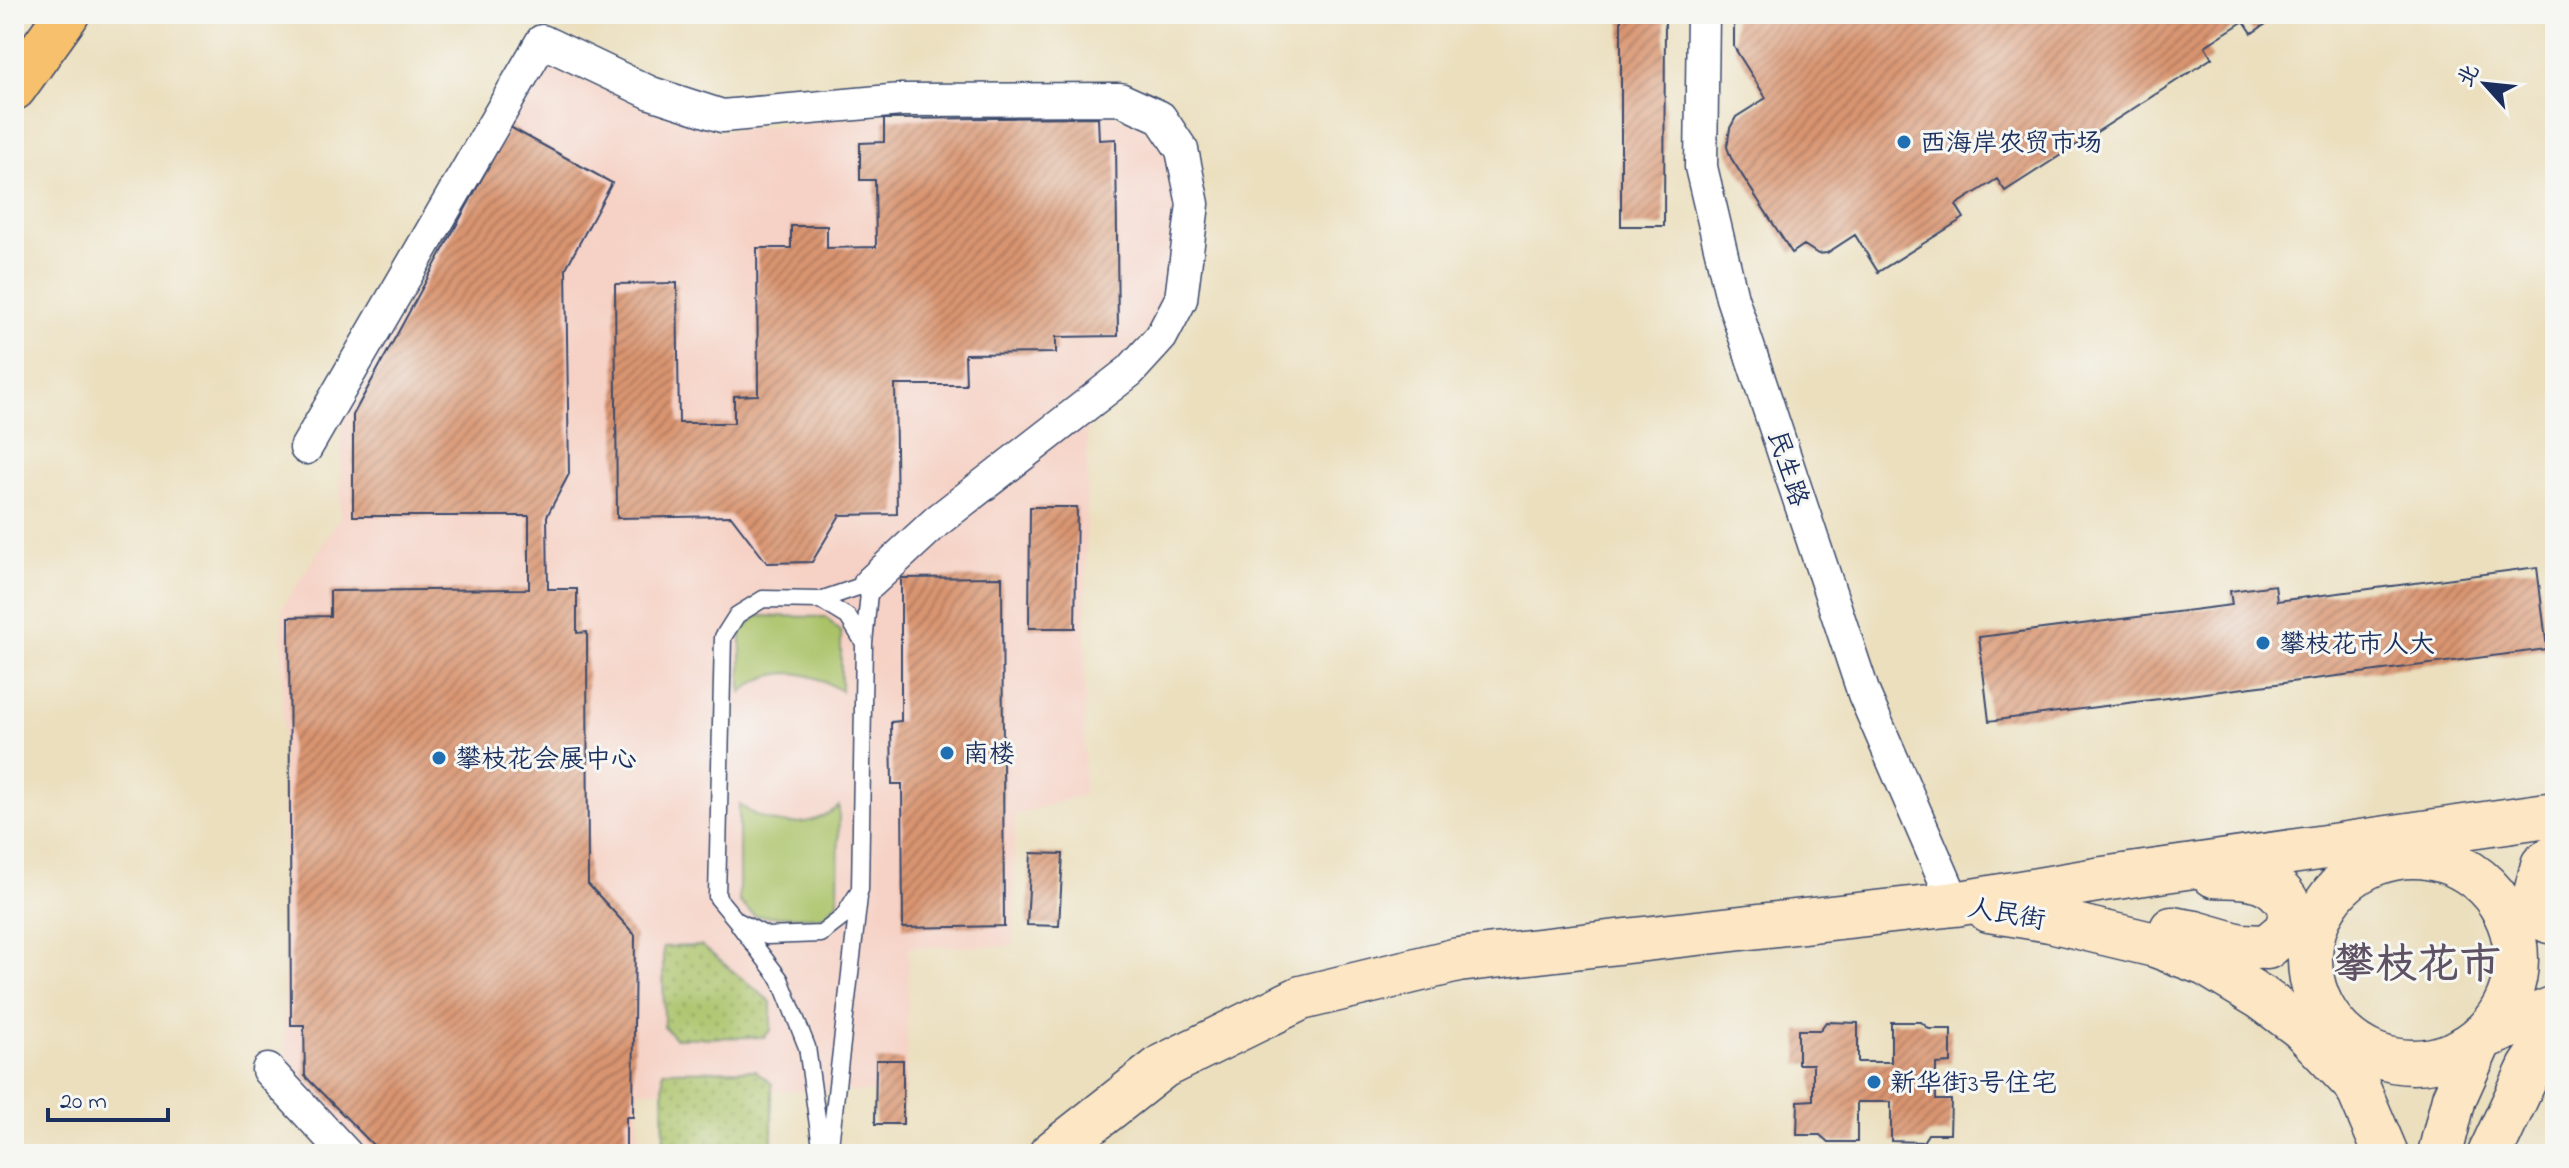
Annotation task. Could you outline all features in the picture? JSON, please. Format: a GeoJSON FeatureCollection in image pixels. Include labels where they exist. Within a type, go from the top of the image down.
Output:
{"type":"FeatureCollection","features":[{"type":"Feature","properties":{"kind":"main road"},"geometry":{"type":"LineString","coordinates":[[14,88],[67,14]]}},
{"type":"Feature","properties":{"kind":"street","name":"民生路"},"geometry":{"type":"LineString","coordinates":[[1703,14],[1701,167],[1732,298],[1864,694],[1955,904]]}},
{"type":"Feature","properties":{"kind":"street"},"geometry":{"type":"LineString","coordinates":[[306,448],[542,41],[651,93],[722,116],[901,100],[1120,99],[1160,117],[1182,150],[1193,204],[1181,299],[1161,337],[1130,371],[937,521],[870,583]]}},
{"type":"Feature","properties":{"kind":"street"},"geometry":{"type":"LineString","coordinates":[[2103,879],[2555,814]]}},
{"type":"Feature","properties":{"kind":"street"},"geometry":{"type":"LineString","coordinates":[[2103,879],[2395,857],[2555,836]]}},
{"type":"Feature","properties":{"kind":"street"},"geometry":{"type":"LineString","coordinates":[[2555,856],[2543,865],[2535,897],[2549,921],[2555,922]]}},
{"type":"Feature","properties":{"kind":"street"},"geometry":{"type":"LineString","coordinates":[[2386,1154],[2310,971],[2311,940],[2322,911],[2341,885],[2367,866],[2395,857],[2430,857],[2461,866],[2487,886],[2506,911],[2515,945],[2515,979],[2502,1012],[2481,1038],[2454,1098],[2440,1154]]}},
{"type":"Feature","properties":{"kind":"street"},"geometry":{"type":"LineString","coordinates":[[2050,920],[2170,929],[2240,946],[2267,947],[2285,931],[2292,915],[2286,898],[2272,885],[2253,878],[2185,873]]}},
{"type":"Feature","properties":{"kind":"street","name":"人民街"},"geometry":{"type":"LineString","coordinates":[[1955,904],[2103,879]]}},
{"type":"Feature","properties":{"kind":"street","name":"人民街"},"geometry":{"type":"LineString","coordinates":[[1955,904],[2112,934],[2155,945],[2206,964]]}},
{"type":"Feature","properties":{"kind":"street"},"geometry":{"type":"LineString","coordinates":[[1051,1154],[1163,1066],[1301,998],[1458,960],[1955,904]]}},
{"type":"Feature","properties":{"kind":"street"},"geometry":{"type":"LineString","coordinates":[[2206,964],[2326,1015],[2358,1048],[2386,1060],[2417,1063],[2451,1056],[2481,1038],[2555,1008]]}},
{"type":"Feature","properties":{"kind":"street"},"geometry":{"type":"LineString","coordinates":[[2206,964],[2262,998],[2302,1028],[2357,1086]]}},
{"type":"Feature","properties":{"kind":"street"},"geometry":{"type":"LineString","coordinates":[[2490,1154],[2530,1068],[2555,1030]]}},
{"type":"Feature","properties":{"kind":"street"},"geometry":{"type":"LineString","coordinates":[[268,1070],[346,1154]]}},
{"type":"Feature","properties":{"kind":"lane"},"geometry":{"type":"LineString","coordinates":[[822,1154],[807,1047],[780,979],[717,897],[723,637],[737,615],[763,599],[820,600],[870,583],[864,643],[860,890],[829,1154]]}},
{"type":"Feature","properties":{"kind":"lane"},"geometry":{"type":"LineString","coordinates":[[820,600],[848,617],[864,643]]}},
{"type":"Feature","properties":{"kind":"lane"},"geometry":{"type":"LineString","coordinates":[[736,920],[767,936],[821,934],[843,917],[860,890]]}},
{"type":"Feature","properties":{"kind":"shaded area"},"geometry":{"type":"Polygon","coordinates":[[[542,59],[646,109],[718,131],[880,114],[1110,113],[1150,129],[1167,155],[1176,202],[1166,294],[1149,329],[1123,358],[1088,387],[1084,795],[1015,815],[1013,946],[909,947],[906,1092],[639,1090],[638,1154],[374,1154],[285,1069],[282,608],[340,517],[342,423],[542,59]]]}},
{"type":"Feature","properties":{"kind":"green space"},"geometry":{"type":"Polygon","coordinates":[[[757,616],[826,617],[841,633],[841,691],[816,678],[790,673],[765,678],[741,693],[741,632],[757,616]]]}},
{"type":"Feature","properties":{"kind":"green space"},"geometry":{"type":"Polygon","coordinates":[[[739,804],[763,818],[789,823],[815,819],[839,806],[838,902],[823,917],[754,916],[739,901],[739,804]]]}},
{"type":"Feature","properties":{"kind":"green space"},"geometry":{"type":"Polygon","coordinates":[[[702,946],[771,1002],[771,1030],[764,1037],[675,1038],[664,1027],[663,947],[702,946]]]}},
{"type":"Feature","properties":{"kind":"green space"},"geometry":{"type":"Polygon","coordinates":[[[755,1070],[772,1084],[772,1154],[664,1154],[663,1071],[755,1070]]]}},
{"type":"Feature","properties":{"kind":"building"},"geometry":{"type":"Polygon","coordinates":[[[1621,14],[1665,14],[1664,226],[1621,226],[1621,14]]]}},
{"type":"Feature","properties":{"kind":"building","name":"西海岸农贸市场"},"geometry":{"type":"Polygon","coordinates":[[[1734,14],[2281,14],[2252,33],[2244,21],[2205,46],[2212,58],[2005,191],[1997,179],[1956,205],[1964,218],[1878,272],[1855,235],[1827,253],[1818,254],[1804,245],[1792,253],[1731,158],[1727,147],[1730,128],[1736,117],[1766,98],[1734,47],[1734,14]]]}},
{"type":"Feature","properties":{"kind":"building"},"geometry":{"type":"Polygon","coordinates":[[[1098,117],[1099,140],[1116,139],[1118,336],[1056,337],[1056,353],[965,354],[966,385],[895,385],[897,514],[840,515],[812,562],[767,563],[731,516],[617,518],[615,284],[677,283],[679,423],[734,423],[734,396],[758,395],[757,248],[791,248],[791,226],[827,226],[827,248],[876,247],[875,180],[860,180],[860,143],[884,142],[884,119],[1098,117]]]}},
{"type":"Feature","properties":{"kind":"building","name":"攀枝花会展中心"},"geometry":{"type":"Polygon","coordinates":[[[510,127],[612,183],[566,268],[569,474],[547,516],[548,589],[577,589],[577,633],[587,632],[588,884],[635,935],[633,1117],[626,1117],[626,1154],[382,1154],[305,1076],[304,1025],[291,1025],[289,617],[330,616],[330,591],[529,589],[529,516],[353,516],[353,415],[510,127]]]}},
{"type":"Feature","properties":{"kind":"building"},"geometry":{"type":"Polygon","coordinates":[[[1030,507],[1077,507],[1075,628],[1029,628],[1030,507]]]}},
{"type":"Feature","properties":{"kind":"building","name":"攀枝花市人大"},"geometry":{"type":"Polygon","coordinates":[[[2537,567],[2547,649],[1989,721],[1979,637],[2232,605],[2230,591],[2275,585],[2277,601],[2537,567]]]}},
{"type":"Feature","properties":{"kind":"building","name":"南楼"},"geometry":{"type":"Polygon","coordinates":[[[1002,577],[1004,926],[903,928],[902,784],[892,784],[891,722],[901,721],[901,578],[1002,577]]]}},
{"type":"Feature","properties":{"kind":"building"},"geometry":{"type":"Polygon","coordinates":[[[1031,853],[1063,854],[1059,926],[1027,925],[1031,853]]]}},
{"type":"Feature","properties":{"kind":"building","name":"新华街3号住宅"},"geometry":{"type":"Polygon","coordinates":[[[1826,1022],[1858,1023],[1858,1062],[1891,1062],[1891,1022],[1921,1022],[1929,1029],[1951,1029],[1951,1063],[1936,1064],[1936,1100],[1951,1100],[1950,1134],[1928,1134],[1923,1142],[1891,1141],[1891,1102],[1857,1102],[1857,1142],[1828,1142],[1820,1135],[1797,1135],[1798,1101],[1813,1100],[1813,1064],[1798,1064],[1798,1030],[1820,1030],[1826,1022]]]}},
{"type":"Feature","properties":{"kind":"building"},"geometry":{"type":"Polygon","coordinates":[[[876,1060],[903,1060],[903,1124],[875,1124],[876,1060]]]}},
{"type":"Feature","properties":{"kind":"place","name":"西海岸农贸市场"},"geometry":{"type":"Point","coordinates":[1904,142]}},
{"type":"Feature","properties":{"kind":"place","name":"攀枝花市人大"},"geometry":{"type":"Point","coordinates":[2263,643]}},
{"type":"Feature","properties":{"kind":"place","name":"南楼"},"geometry":{"type":"Point","coordinates":[947,753]}},
{"type":"Feature","properties":{"kind":"place","name":"攀枝花会展中心"},"geometry":{"type":"Point","coordinates":[439,758]}},
{"type":"Feature","properties":{"kind":"place","name":"新华街3号住宅"},"geometry":{"type":"Point","coordinates":[1874,1082]}},
{"type":"Feature","properties":{"kind":"district","name":"攀枝花市"},"geometry":{"type":"Point","coordinates":[2417,962]}}]}
